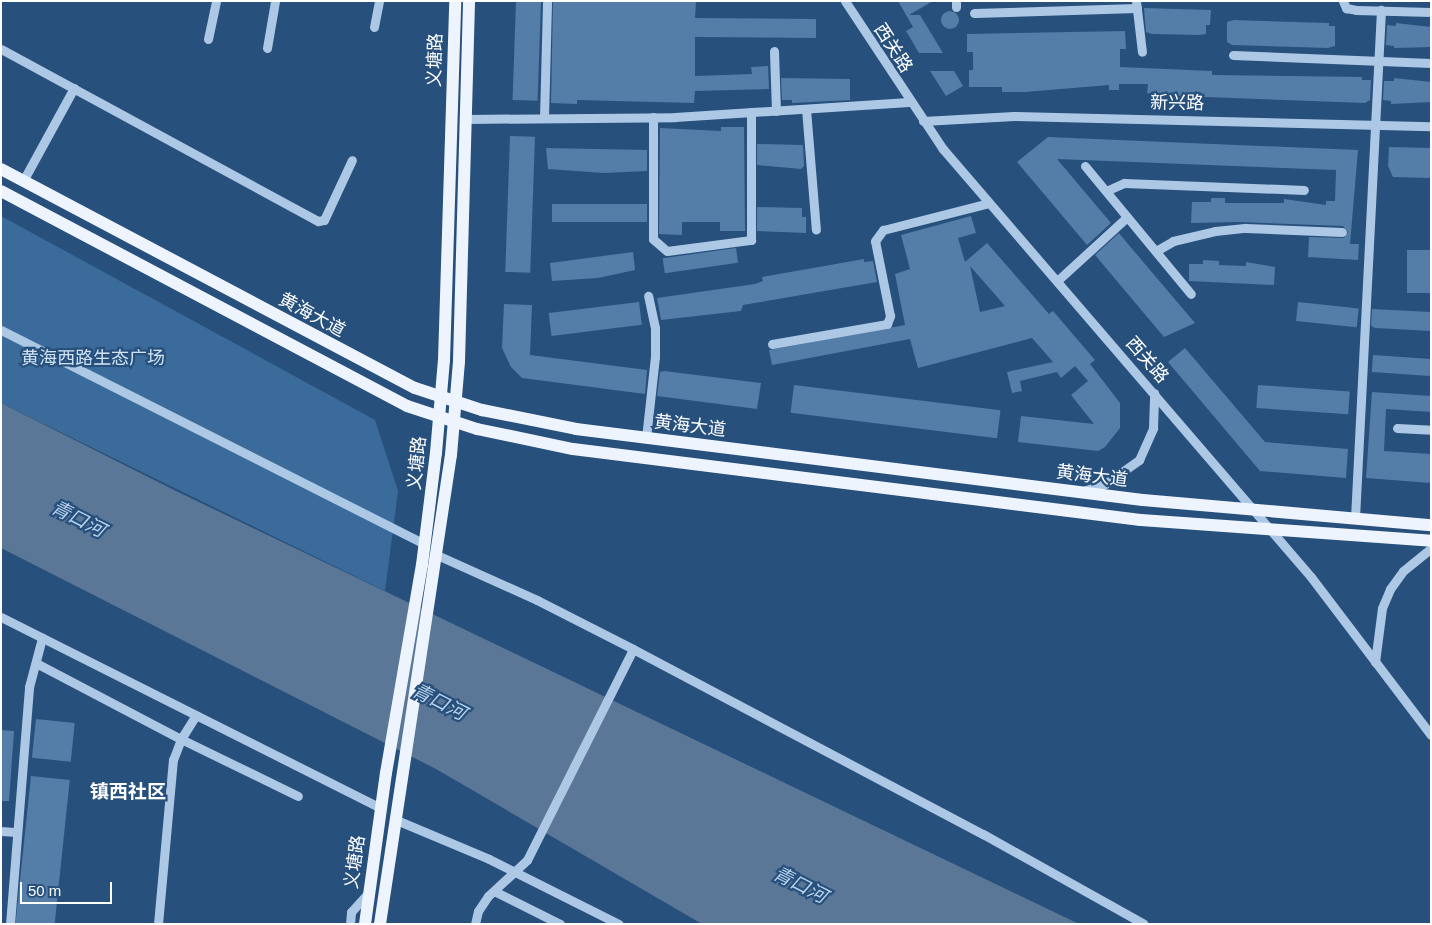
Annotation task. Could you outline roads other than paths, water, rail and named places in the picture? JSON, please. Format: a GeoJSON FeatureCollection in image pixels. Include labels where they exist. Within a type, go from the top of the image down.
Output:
{"type":"FeatureCollection","features":[{"type":"Feature","properties":{"kind":"main road","name":"义塘路"},"geometry":{"type":"LineString","coordinates":[[365,924],[383,793],[422,565],[441,398],[455,1]]}},
{"type":"Feature","properties":{"kind":"main road","name":"义塘路"},"geometry":{"type":"LineString","coordinates":[[380,924],[397,798],[437,555],[454,423],[470,1]]}},
{"type":"Feature","properties":{"kind":"main road","name":"黄海大道"},"geometry":{"type":"LineString","coordinates":[[1,169],[319,339],[441,398],[518,419],[646,438],[1081,492],[1255,511],[1431,525]]}},
{"type":"Feature","properties":{"kind":"main road","name":"黄海大道"},"geometry":{"type":"LineString","coordinates":[[1,191],[406,406],[454,423],[573,449],[1141,520],[1272,532],[1431,541]]}},
{"type":"Feature","properties":{"kind":"street"},"geometry":{"type":"LineString","coordinates":[[208,40],[216,1]]}},
{"type":"Feature","properties":{"kind":"street"},"geometry":{"type":"LineString","coordinates":[[267,48],[276,1]]}},
{"type":"Feature","properties":{"kind":"street"},"geometry":{"type":"LineString","coordinates":[[374,27],[379,1]]}},
{"type":"Feature","properties":{"kind":"street"},"geometry":{"type":"LineString","coordinates":[[544,118],[547,1]]}},
{"type":"Feature","properties":{"kind":"street","name":"西关路"},"geometry":{"type":"LineString","coordinates":[[845,1],[923,121],[989,203],[1255,511],[1431,735]]}},
{"type":"Feature","properties":{"kind":"street"},"geometry":{"type":"LineString","coordinates":[[1343,1],[1346,8],[1431,12]]}},
{"type":"Feature","properties":{"kind":"street"},"geometry":{"type":"LineString","coordinates":[[974,13],[1137,5],[1142,52]]}},
{"type":"Feature","properties":{"kind":"street"},"geometry":{"type":"LineString","coordinates":[[1355,518],[1381,10]]}},
{"type":"Feature","properties":{"kind":"street"},"geometry":{"type":"LineString","coordinates":[[1,49],[318,221],[324,220],[352,160]]}},
{"type":"Feature","properties":{"kind":"street"},"geometry":{"type":"LineString","coordinates":[[774,51],[776,111]]}},
{"type":"Feature","properties":{"kind":"street"},"geometry":{"type":"LineString","coordinates":[[1233,56],[1431,63]]}},
{"type":"Feature","properties":{"kind":"street"},"geometry":{"type":"LineString","coordinates":[[23,181],[74,88]]}},
{"type":"Feature","properties":{"kind":"street"},"geometry":{"type":"LineString","coordinates":[[466,119],[652,117],[909,102]]}},
{"type":"Feature","properties":{"kind":"street"},"geometry":{"type":"LineString","coordinates":[[806,109],[816,230]]}},
{"type":"Feature","properties":{"kind":"street"},"geometry":{"type":"LineString","coordinates":[[652,117],[653,239],[667,251],[751,240],[751,112]]}},
{"type":"Feature","properties":{"kind":"street","name":"新兴路"},"geometry":{"type":"LineString","coordinates":[[923,121],[1014,116],[1431,126]]}},
{"type":"Feature","properties":{"kind":"street"},"geometry":{"type":"LineString","coordinates":[[1085,166],[1191,294]]}},
{"type":"Feature","properties":{"kind":"street"},"geometry":{"type":"LineString","coordinates":[[1106,191],[1124,182],[1304,190]]}},
{"type":"Feature","properties":{"kind":"street"},"geometry":{"type":"LineString","coordinates":[[772,344],[887,324],[890,316],[875,241],[883,230],[989,203]]}},
{"type":"Feature","properties":{"kind":"street"},"geometry":{"type":"LineString","coordinates":[[1056,280],[1127,217]]}},
{"type":"Feature","properties":{"kind":"street"},"geometry":{"type":"LineString","coordinates":[[1156,251],[1174,241],[1215,231],[1245,228],[1342,232]]}},
{"type":"Feature","properties":{"kind":"street"},"geometry":{"type":"LineString","coordinates":[[646,438],[655,328],[648,296]]}},
{"type":"Feature","properties":{"kind":"street"},"geometry":{"type":"LineString","coordinates":[[1,330],[424,544]]}},
{"type":"Feature","properties":{"kind":"street"},"geometry":{"type":"LineString","coordinates":[[1081,492],[1105,484],[1139,460],[1154,428],[1154,393]]}},
{"type":"Feature","properties":{"kind":"street"},"geometry":{"type":"LineString","coordinates":[[1397,428],[1431,430]]}},
{"type":"Feature","properties":{"kind":"street"},"geometry":{"type":"LineString","coordinates":[[1375,662],[1382,608],[1390,589],[1403,571],[1431,548]]}},
{"type":"Feature","properties":{"kind":"street"},"geometry":{"type":"LineString","coordinates":[[437,555],[537,600],[633,649],[983,834],[1144,924]]}},
{"type":"Feature","properties":{"kind":"street"},"geometry":{"type":"LineString","coordinates":[[1,617],[381,808]]}},
{"type":"Feature","properties":{"kind":"street"},"geometry":{"type":"LineString","coordinates":[[10,924],[29,687],[42,638]]}},
{"type":"Feature","properties":{"kind":"street"},"geometry":{"type":"LineString","coordinates":[[475,924],[482,904],[527,860],[633,649]]}},
{"type":"Feature","properties":{"kind":"street"},"geometry":{"type":"LineString","coordinates":[[36,662],[180,739],[298,796]]}},
{"type":"Feature","properties":{"kind":"street"},"geometry":{"type":"LineString","coordinates":[[158,924],[173,760],[180,739],[196,715]]}},
{"type":"Feature","properties":{"kind":"street"},"geometry":{"type":"LineString","coordinates":[[394,819],[516,872],[618,924]]}},
{"type":"Feature","properties":{"kind":"street"},"geometry":{"type":"LineString","coordinates":[[1,831],[17,832]]}},
{"type":"Feature","properties":{"kind":"street"},"geometry":{"type":"LineString","coordinates":[[494,891],[560,924]]}},
{"type":"Feature","properties":{"kind":"street"},"geometry":{"type":"LineString","coordinates":[[350,924],[351,912],[368,893]]}},
{"type":"Feature","properties":{"kind":"water","name":"青口河"},"geometry":{"type":"Polygon","coordinates":[[[1,403],[178,492],[1079,924],[702,924],[436,769],[1,548],[1,403]]]}},
{"type":"Feature","properties":{"kind":"district","name":"镇西社区"},"geometry":{"type":"Point","coordinates":[128,792]}},
{"type":"Feature","properties":{"kind":"park label","name":"黄海西路生态广场"},"geometry":{"type":"Point","coordinates":[93,358]}}]}
